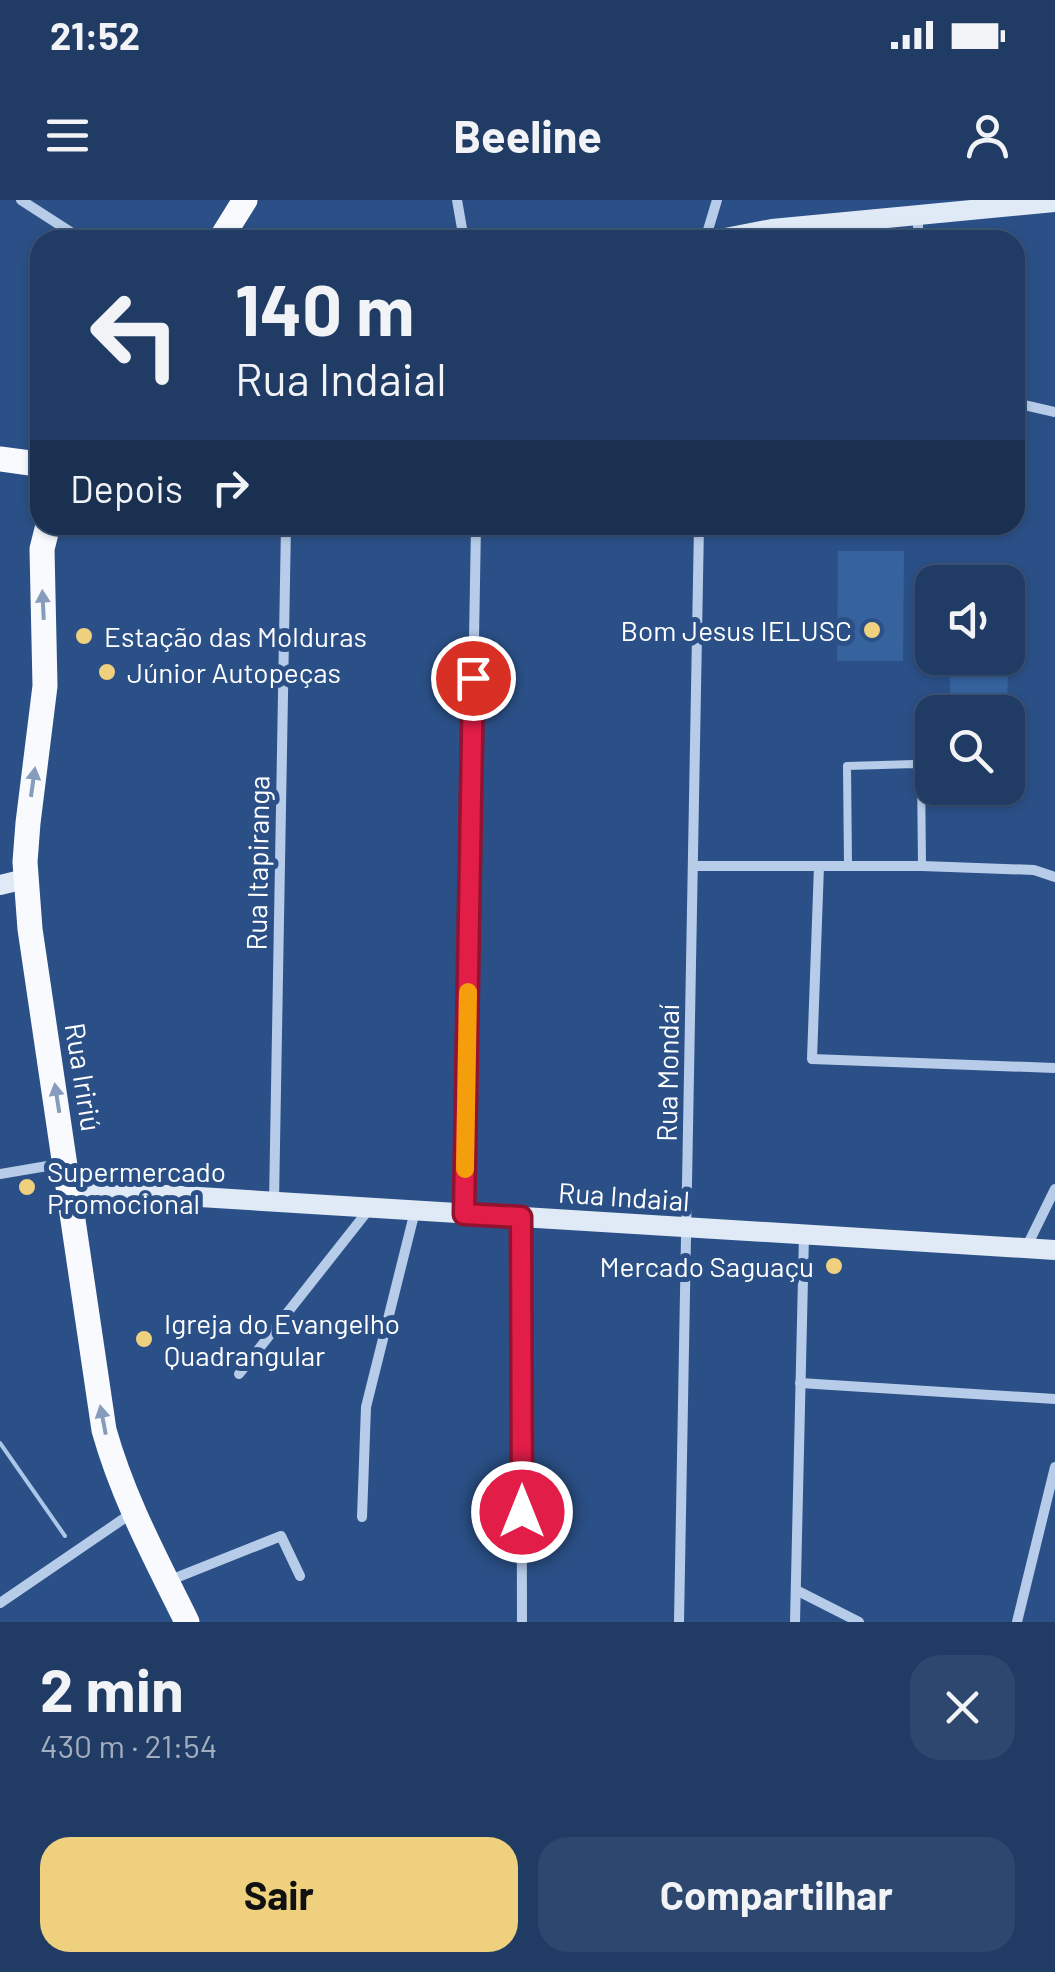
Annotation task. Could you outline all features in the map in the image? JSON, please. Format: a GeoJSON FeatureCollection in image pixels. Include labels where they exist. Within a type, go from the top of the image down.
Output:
{"type":"FeatureCollection","features":[{"type":"Feature","properties":{"kind":"main road"},"geometry":{"type":"LineString","coordinates":[[226,230],[245,200]]}},
{"type":"Feature","properties":{"kind":"main road"},"geometry":{"type":"LineString","coordinates":[[0,459],[30,464]]}},
{"type":"Feature","properties":{"kind":"main road","name":"Rua Iririú"},"geometry":{"type":"LineString","coordinates":[[46,535],[42,550],[46,686],[28,823],[12,882],[30,929],[104,1430],[133,1512],[187,1622]]}},
{"type":"Feature","properties":{"kind":"street"},"geometry":{"type":"LineString","coordinates":[[21,200],[68,230]]}},
{"type":"Feature","properties":{"kind":"street"},"geometry":{"type":"LineString","coordinates":[[457,200],[462,230]]}},
{"type":"Feature","properties":{"kind":"street"},"geometry":{"type":"LineString","coordinates":[[708,230],[717,200]]}},
{"type":"Feature","properties":{"kind":"street"},"geometry":{"type":"LineString","coordinates":[[767,230],[1055,202]]}},
{"type":"Feature","properties":{"kind":"street"},"geometry":{"type":"LineString","coordinates":[[918,215],[918,230]]}},
{"type":"Feature","properties":{"kind":"street"},"geometry":{"type":"LineString","coordinates":[[1025,405],[1055,412]]}},
{"type":"Feature","properties":{"kind":"street","name":"Rua Itapiranga"},"geometry":{"type":"LineString","coordinates":[[274,1202],[286,535]]}},
{"type":"Feature","properties":{"kind":"street"},"geometry":{"type":"LineString","coordinates":[[464,1214],[476,535]]}},
{"type":"Feature","properties":{"kind":"street","name":"Rua Mondaí"},"geometry":{"type":"LineString","coordinates":[[679,1622],[699,535]]}},
{"type":"Feature","properties":{"kind":"street"},"geometry":{"type":"LineString","coordinates":[[694,866],[922,866],[1034,870],[1055,878]]}},
{"type":"Feature","properties":{"kind":"street"},"geometry":{"type":"LineString","coordinates":[[819,866],[812,1058],[1055,1068]]}},
{"type":"Feature","properties":{"kind":"street"},"geometry":{"type":"LineString","coordinates":[[0,1174],[66,1162]]}},
{"type":"Feature","properties":{"kind":"street"},"geometry":{"type":"LineString","coordinates":[[1026,1248],[1055,1188]]}},
{"type":"Feature","properties":{"kind":"street","name":"Rua Indaial"},"geometry":{"type":"LineString","coordinates":[[70,1189],[1055,1250]]}},
{"type":"Feature","properties":{"kind":"street"},"geometry":{"type":"LineString","coordinates":[[240,1374],[371,1208]]}},
{"type":"Feature","properties":{"kind":"street"},"geometry":{"type":"LineString","coordinates":[[362,1517],[366,1408],[416,1210]]}},
{"type":"Feature","properties":{"kind":"street"},"geometry":{"type":"LineString","coordinates":[[521,1217],[522,1622]]}},
{"type":"Feature","properties":{"kind":"street"},"geometry":{"type":"LineString","coordinates":[[795,1622],[804,1234]]}},
{"type":"Feature","properties":{"kind":"street"},"geometry":{"type":"LineString","coordinates":[[800,1383],[1055,1400]]}},
{"type":"Feature","properties":{"kind":"street"},"geometry":{"type":"LineString","coordinates":[[1017,1622],[1055,1468]]}},
{"type":"Feature","properties":{"kind":"street"},"geometry":{"type":"LineString","coordinates":[[0,1603],[133,1512]]}},
{"type":"Feature","properties":{"kind":"street"},"geometry":{"type":"LineString","coordinates":[[167,1581],[281,1536],[300,1576]]}},
{"type":"Feature","properties":{"kind":"street"},"geometry":{"type":"LineString","coordinates":[[796,1590],[858,1622]]}},
{"type":"Feature","properties":{"kind":"lane"},"geometry":{"type":"LineString","coordinates":[[848,866],[846,766],[915,764],[922,771],[922,866]]}},
{"type":"Feature","properties":{"kind":"shaded area"},"geometry":{"type":"Polygon","coordinates":[[[838,551],[904,551],[903,661],[837,661],[838,551]]]}},
{"type":"Feature","properties":{"kind":"shaded area"},"geometry":{"type":"Polygon","coordinates":[[[950,675],[1008,675],[1007,695],[950,695],[950,675]]]}},
{"type":"Feature","properties":{"kind":"waterway"},"geometry":{"type":"LineString","coordinates":[[0,1443],[65,1536]]}},
{"type":"Feature","properties":{"kind":"slow traffic"},"geometry":{"type":"LineString","coordinates":[[465,1169],[468,992]]}},
{"type":"Feature","properties":{"kind":"place","name":"Bom Jesus IELUSC"},"geometry":{"type":"Point","coordinates":[872,630]}},
{"type":"Feature","properties":{"kind":"place","name":"Estação das Molduras"},"geometry":{"type":"Point","coordinates":[84,636]}},
{"type":"Feature","properties":{"kind":"place","name":"Júnior Autopeças"},"geometry":{"type":"Point","coordinates":[107,672]}},
{"type":"Feature","properties":{"kind":"place","name":"Supermercado Promocional"},"geometry":{"type":"Point","coordinates":[27,1187]}},
{"type":"Feature","properties":{"kind":"place","name":"Mercado Saguaçu"},"geometry":{"type":"Point","coordinates":[834,1266]}},
{"type":"Feature","properties":{"kind":"place","name":"Igreja do Evangelho Quadrangular"},"geometry":{"type":"Point","coordinates":[144,1339]}},
{"type":"Feature","properties":{"kind":"route"},"geometry":{"type":"LineString","coordinates":[[473,678],[464,1214],[521,1217],[522,1512]]}}]}
